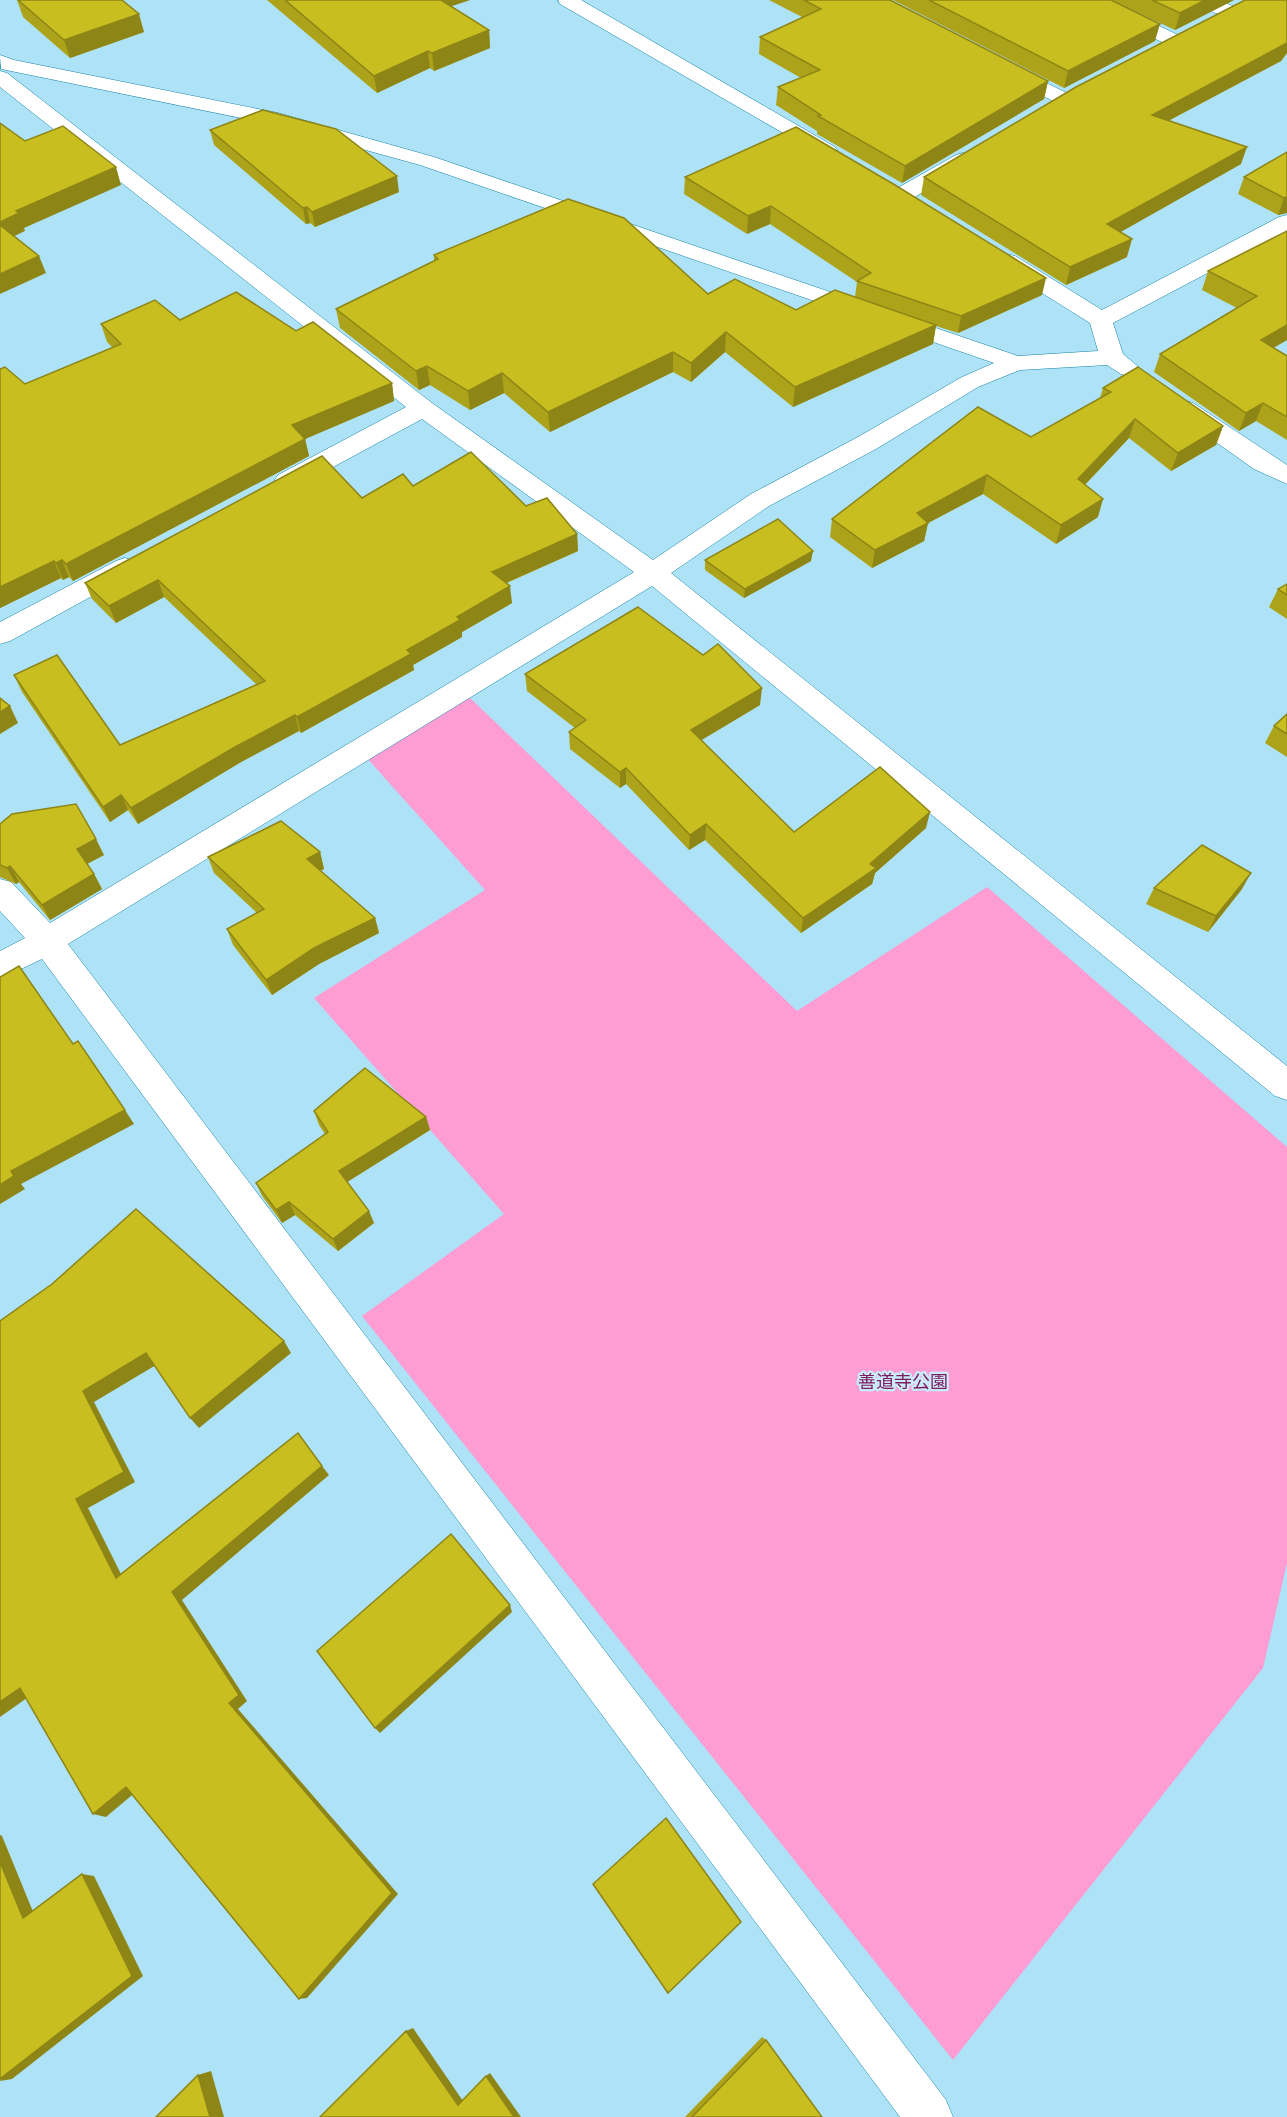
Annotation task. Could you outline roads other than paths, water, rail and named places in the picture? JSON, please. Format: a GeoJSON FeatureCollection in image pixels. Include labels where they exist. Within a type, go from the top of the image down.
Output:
{"type":"FeatureCollection","features":[{"type":"Feature","properties":{"kind":"street"},"geometry":{"type":"LineString","coordinates":[[567,0],[841,159]]}},
{"type":"Feature","properties":{"kind":"street"},"geometry":{"type":"LineString","coordinates":[[1091,0],[1175,41]]}},
{"type":"Feature","properties":{"kind":"street"},"geometry":{"type":"LineString","coordinates":[[1206,0],[1237,8],[1211,22]]}},
{"type":"Feature","properties":{"kind":"street"},"geometry":{"type":"LineString","coordinates":[[1155,52],[1193,32]]}},
{"type":"Feature","properties":{"kind":"street"},"geometry":{"type":"LineString","coordinates":[[0,61],[8,65],[147,94],[278,118],[427,160],[1016,363]]}},
{"type":"Feature","properties":{"kind":"street"},"geometry":{"type":"LineString","coordinates":[[990,61],[1064,99]]}},
{"type":"Feature","properties":{"kind":"street"},"geometry":{"type":"LineString","coordinates":[[0,77],[423,408],[653,573],[1287,1086]]}},
{"type":"Feature","properties":{"kind":"street"},"geometry":{"type":"LineString","coordinates":[[1044,111],[1084,88]]}},
{"type":"Feature","properties":{"kind":"street"},"geometry":{"type":"LineString","coordinates":[[902,195],[983,147]]}},
{"type":"Feature","properties":{"kind":"street"},"geometry":{"type":"LineString","coordinates":[[882,183],[922,207]]}},
{"type":"Feature","properties":{"kind":"street"},"geometry":{"type":"LineString","coordinates":[[1101,320],[1287,222]]}},
{"type":"Feature","properties":{"kind":"street"},"geometry":{"type":"LineString","coordinates":[[992,251],[1101,320],[1112,357],[1263,463],[1287,476]]}},
{"type":"Feature","properties":{"kind":"street"},"geometry":{"type":"LineString","coordinates":[[0,966],[47,941],[653,573],[760,500],[867,443],[970,382],[1016,363],[1112,357]]}},
{"type":"Feature","properties":{"kind":"street"},"geometry":{"type":"LineString","coordinates":[[264,493],[423,408]]}},
{"type":"Feature","properties":{"kind":"street"},"geometry":{"type":"LineString","coordinates":[[0,634],[148,555]]}},
{"type":"Feature","properties":{"kind":"street"},"geometry":{"type":"LineString","coordinates":[[0,891],[47,941],[929,2117]]}},
{"type":"Feature","properties":{"kind":"park label","name":"善道寺公園"},"geometry":{"type":"Point","coordinates":[903,1381]}}]}
